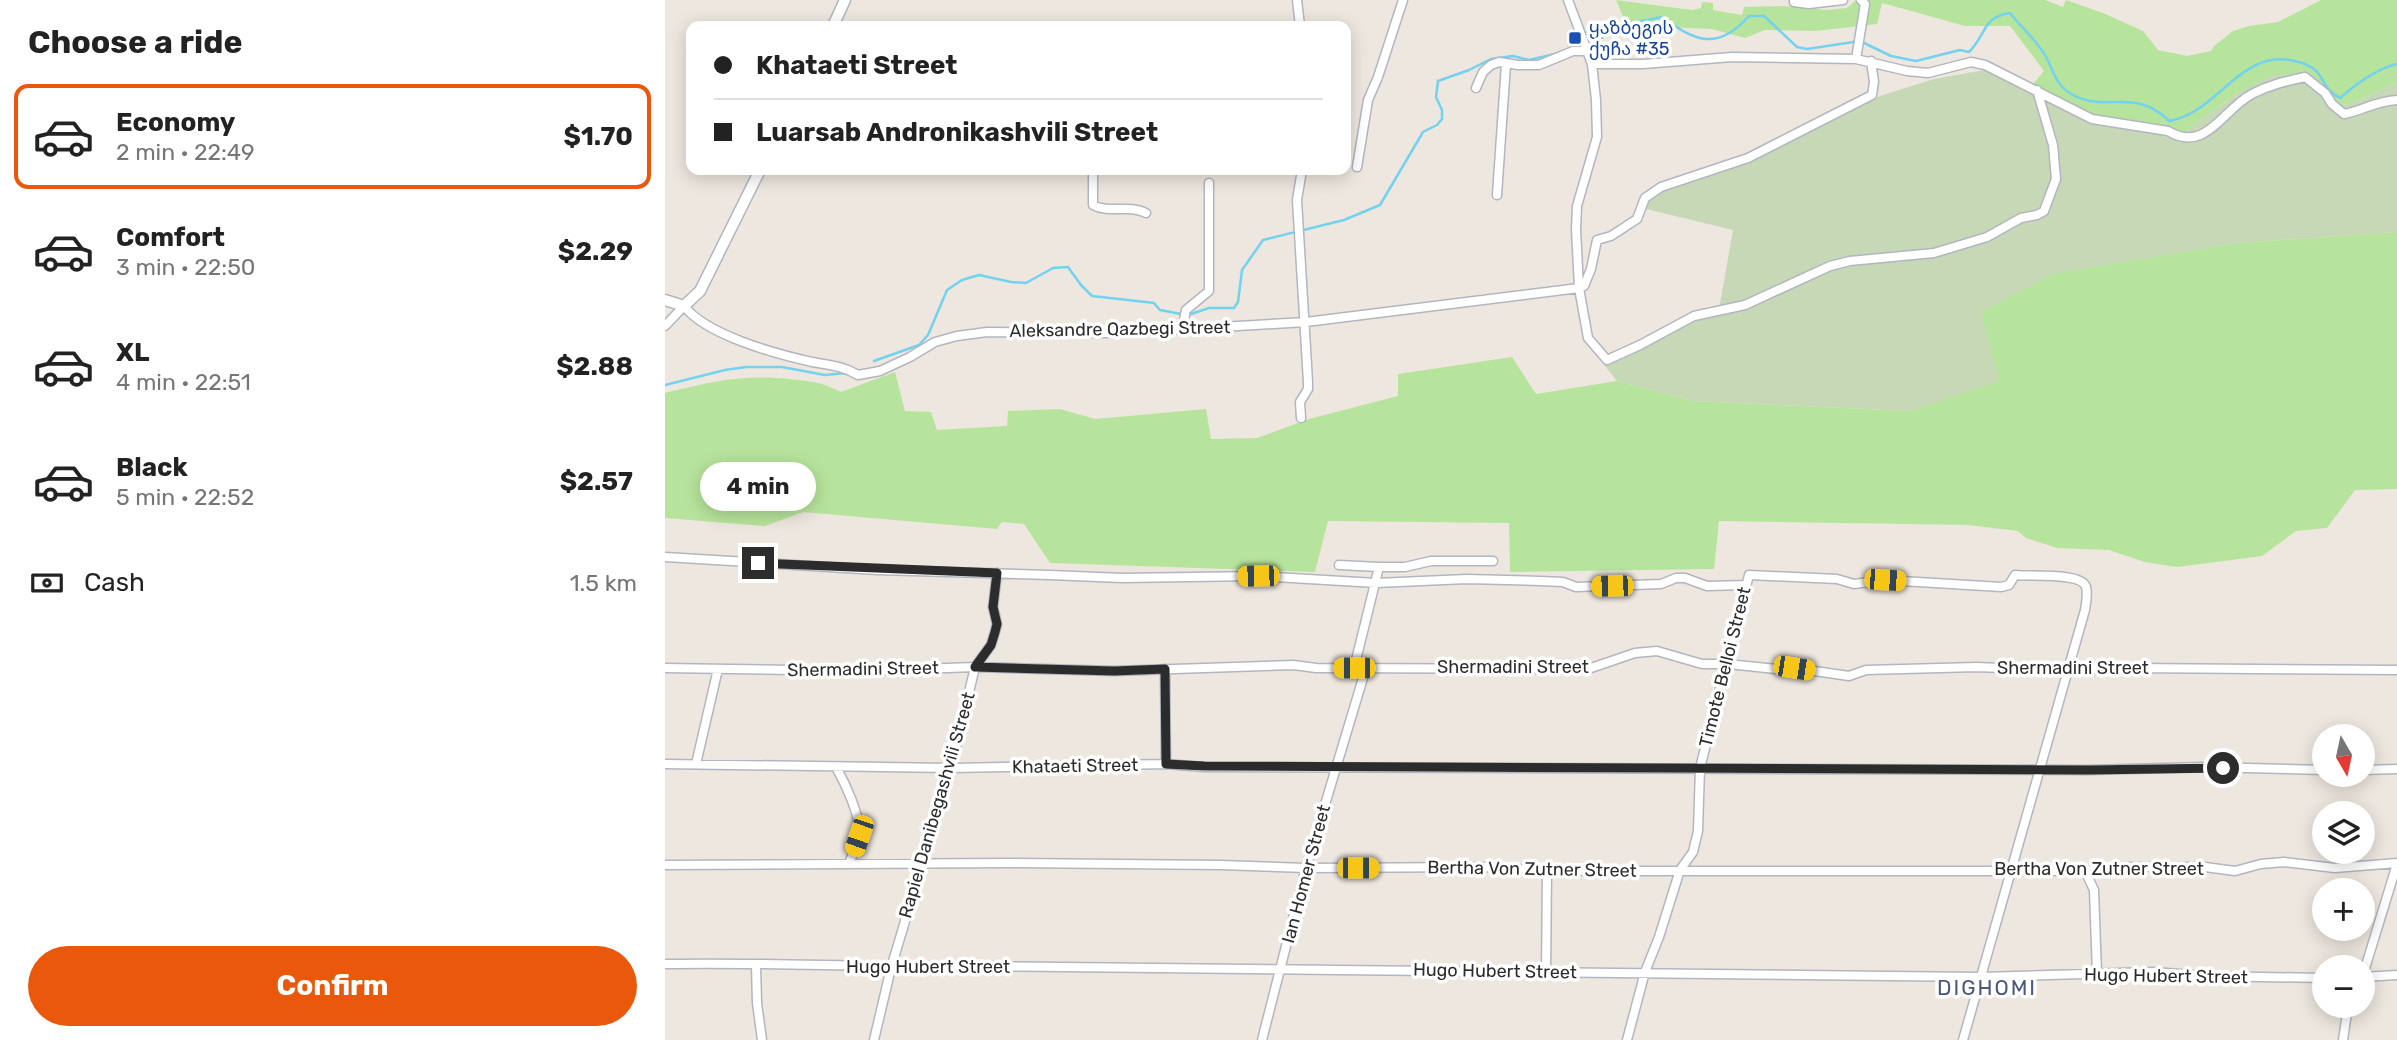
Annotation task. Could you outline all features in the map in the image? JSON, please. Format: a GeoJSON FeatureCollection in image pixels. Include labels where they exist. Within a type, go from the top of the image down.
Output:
{"type":"FeatureCollection","features":[{"type":"Feature","properties":{"kind":"street"},"geometry":{"type":"LineString","coordinates":[[835,21],[845,0]]}},
{"type":"Feature","properties":{"kind":"street"},"geometry":{"type":"LineString","coordinates":[[1297,0],[1299,21]]}},
{"type":"Feature","properties":{"kind":"street"},"geometry":{"type":"LineString","coordinates":[[1357,167],[1368,100],[1403,0]]}},
{"type":"Feature","properties":{"kind":"street"},"geometry":{"type":"LineString","coordinates":[[1568,0],[1592,64],[1597,137],[1577,205],[1579,288],[1588,338],[1607,360],[1695,316],[1745,305],[1830,266],[1850,261],[1934,254],[1987,237],[2021,218],[2044,211],[2056,179],[2053,145],[2037,90]]}},
{"type":"Feature","properties":{"kind":"street"},"geometry":{"type":"LineString","coordinates":[[1794,0],[1809,4],[1843,0]]}},
{"type":"Feature","properties":{"kind":"street"},"geometry":{"type":"LineString","coordinates":[[1856,59],[1865,4],[1861,0]]}},
{"type":"Feature","properties":{"kind":"street"},"geometry":{"type":"LineString","coordinates":[[1476,88],[1483,72],[1499,62],[1539,65],[1573,51],[1589,51]]}},
{"type":"Feature","properties":{"kind":"street"},"geometry":{"type":"LineString","coordinates":[[1592,64],[1643,64],[1732,57],[1856,59],[1906,71],[1928,73],[1971,62],[1985,65],[2092,119],[2168,131],[2178,137],[2196,137],[2211,130],[2249,95],[2278,82],[2305,77],[2326,93],[2332,104],[2344,114],[2356,112],[2380,101],[2397,100]]}},
{"type":"Feature","properties":{"kind":"street"},"geometry":{"type":"LineString","coordinates":[[1579,288],[1584,286],[1591,269],[1597,240],[1611,236],[1637,219],[1645,198],[1661,187],[1679,180],[1748,158],[1872,95],[1874,82],[1871,61]]}},
{"type":"Feature","properties":{"kind":"street"},"geometry":{"type":"LineString","coordinates":[[1497,195],[1506,64]]}},
{"type":"Feature","properties":{"kind":"street"},"geometry":{"type":"LineString","coordinates":[[665,326],[700,290],[758,175]]}},
{"type":"Feature","properties":{"kind":"street"},"geometry":{"type":"LineString","coordinates":[[1093,175],[1093,205],[1099,208],[1137,209],[1146,213]]}},
{"type":"Feature","properties":{"kind":"street"},"geometry":{"type":"LineString","coordinates":[[1301,175],[1297,200],[1308,388],[1300,402],[1301,418]]}},
{"type":"Feature","properties":{"kind":"street"},"geometry":{"type":"LineString","coordinates":[[1182,327],[1186,310],[1209,291],[1209,183]]}},
{"type":"Feature","properties":{"kind":"street","name":"Aleksandre Qazbegi Street"},"geometry":{"type":"LineString","coordinates":[[684,306],[693,318],[739,340],[783,354],[845,368],[858,375],[880,371],[935,342],[987,332],[1120,333],[1182,327],[1306,322],[1579,288]]}},
{"type":"Feature","properties":{"kind":"street"},"geometry":{"type":"LineString","coordinates":[[665,300],[684,306]]}},
{"type":"Feature","properties":{"kind":"street"},"geometry":{"type":"LineString","coordinates":[[665,557],[877,570],[1122,578],[1258,576],[1376,583],[1515,580],[1563,582],[1576,586],[1661,584],[1676,578],[1685,578],[1707,586],[1746,585]]}},
{"type":"Feature","properties":{"kind":"street"},"geometry":{"type":"LineString","coordinates":[[1339,565],[1379,567],[1431,561],[1493,561]]}},
{"type":"Feature","properties":{"kind":"street"},"geometry":{"type":"LineString","coordinates":[[1354,668],[1379,567]]}},
{"type":"Feature","properties":{"kind":"street","name":"Rapiel Danibegashvili Street"},"geometry":{"type":"LineString","coordinates":[[874,1040],[891,968],[951,768],[975,667],[991,645],[995,632],[997,624],[993,607],[997,573]]}},
{"type":"Feature","properties":{"kind":"street","name":"Timote Belloi Street"},"geometry":{"type":"LineString","coordinates":[[1626,1040],[1645,972],[1660,937],[1680,870],[1693,852],[1698,831],[1700,768],[1749,575],[1837,579],[1854,584],[1885,580],[2001,587],[2009,585],[2015,575],[2075,578],[2082,581],[2086,587],[2085,610],[2069,671]]}},
{"type":"Feature","properties":{"kind":"street","name":"Shermadini Street"},"geometry":{"type":"LineString","coordinates":[[665,668],[863,671],[975,667],[1114,671],[1293,665],[1316,668],[1588,669],[1635,653],[1657,651],[1695,663],[1794,668],[1849,676],[1866,670],[1977,667],[2069,671],[2133,668],[2397,670]]}},
{"type":"Feature","properties":{"kind":"street","name":"Ian Homer Street"},"geometry":{"type":"LineString","coordinates":[[1262,1040],[1306,869],[1366,668]]}},
{"type":"Feature","properties":{"kind":"street"},"geometry":{"type":"LineString","coordinates":[[696,764],[718,669]]}},
{"type":"Feature","properties":{"kind":"street"},"geometry":{"type":"LineString","coordinates":[[1165,669],[1166,764]]}},
{"type":"Feature","properties":{"kind":"street"},"geometry":{"type":"LineString","coordinates":[[1963,1040],[2069,671]]}},
{"type":"Feature","properties":{"kind":"street","name":"Khataeti Street"},"geometry":{"type":"LineString","coordinates":[[665,764],[951,768],[1166,764],[2041,770],[2204,767],[2312,770]]}},
{"type":"Feature","properties":{"kind":"street"},"geometry":{"type":"LineString","coordinates":[[836,767],[847,786],[859,824],[859,836],[849,864]]}},
{"type":"Feature","properties":{"kind":"street"},"geometry":{"type":"LineString","coordinates":[[2375,770],[2397,769]]}},
{"type":"Feature","properties":{"kind":"street","name":"Bertha Von Zutner Street"},"geometry":{"type":"LineString","coordinates":[[665,865],[1190,865],[1306,869],[1487,867],[1547,871],[2085,871],[2114,867],[2205,867],[2235,871],[2261,864],[2284,862],[2335,868],[2397,863]]}},
{"type":"Feature","properties":{"kind":"street"},"geometry":{"type":"LineString","coordinates":[[2369,955],[2397,863]]}},
{"type":"Feature","properties":{"kind":"street"},"geometry":{"type":"LineString","coordinates":[[1546,972],[1547,871]]}},
{"type":"Feature","properties":{"kind":"street"},"geometry":{"type":"LineString","coordinates":[[2085,871],[2094,890],[2097,974]]}},
{"type":"Feature","properties":{"kind":"street","name":"Hugo Hubert Street"},"geometry":{"type":"LineString","coordinates":[[665,964],[1980,977],[2153,972],[2312,978]]}},
{"type":"Feature","properties":{"kind":"street"},"geometry":{"type":"LineString","coordinates":[[756,965],[762,1040]]}},
{"type":"Feature","properties":{"kind":"street"},"geometry":{"type":"LineString","coordinates":[[2375,977],[2396,978]]}},
{"type":"Feature","properties":{"kind":"street"},"geometry":{"type":"LineString","coordinates":[[2343,1040],[2346,1018]]}},
{"type":"Feature","properties":{"kind":"green space"},"geometry":{"type":"Polygon","coordinates":[[[1616,0],[1692,10],[1701,8],[1702,2],[1713,3],[1713,10],[1742,15],[1744,7],[1783,6],[1827,10],[1847,8],[1856,0],[2045,0],[2063,7],[2066,0],[2143,31],[2158,50],[2187,56],[2211,51],[2233,31],[2278,22],[2321,0],[2397,0],[2397,83],[2347,105],[2337,102],[2309,73],[2237,93],[2184,133],[2086,114],[2033,84],[2044,71],[2010,26],[1965,26],[1882,3],[1877,24],[1816,31],[1765,30],[1745,38],[1712,29],[1638,26],[1628,29],[1616,0]]]}},
{"type":"Feature","properties":{"kind":"green space"},"geometry":{"type":"Polygon","coordinates":[[[2001,67],[2086,114],[2184,133],[2237,93],[2272,75],[2309,73],[2337,102],[2347,105],[2397,83],[2397,232],[2237,243],[2053,274],[1981,312],[1999,381],[1910,411],[1693,401],[1617,381],[1604,365],[1688,322],[1718,315],[1733,230],[1642,208],[1670,185],[1739,164],[1877,97],[1934,79],[2001,67]]]}},
{"type":"Feature","properties":{"kind":"green space"},"geometry":{"type":"Polygon","coordinates":[[[2397,232],[2397,489],[2355,490],[2327,528],[2296,531],[2262,556],[2177,567],[2145,562],[2109,550],[2057,548],[2026,538],[2018,531],[1968,525],[1719,521],[1714,569],[1510,572],[1509,523],[1328,521],[1315,572],[1050,563],[1024,524],[1002,522],[997,529],[803,512],[765,526],[665,518],[665,393],[711,382],[741,378],[803,380],[841,392],[895,372],[905,411],[931,412],[937,430],[1007,426],[1008,411],[1060,409],[1095,419],[1206,409],[1211,439],[1257,438],[1309,419],[1398,396],[1398,374],[1512,357],[1536,394],[1617,381],[1693,401],[1910,411],[1981,312],[2053,273],[2237,243],[2397,232]]]}},
{"type":"Feature","properties":{"kind":"waterway"},"geometry":{"type":"LineString","coordinates":[[1590,44],[1628,24],[1662,17],[1696,37],[1707,39],[1727,34],[1749,16],[1764,16],[1797,47],[1807,49],[1860,41],[1891,56],[1916,61],[1960,50],[1969,52],[1989,22],[2010,13],[2041,49],[2067,91],[2085,100],[2144,105],[2169,121],[2203,106],[2232,81],[2263,62],[2281,59],[2310,66],[2333,94],[2340,98],[2381,69],[2397,64]]}},
{"type":"Feature","properties":{"kind":"waterway"},"geometry":{"type":"LineString","coordinates":[[1188,315],[1209,308],[1234,308],[1238,302],[1242,270],[1263,240],[1344,220],[1380,205],[1423,132],[1437,125],[1442,119],[1442,110],[1436,97],[1438,81],[1491,59],[1513,56],[1529,60],[1559,53]]}},
{"type":"Feature","properties":{"kind":"waterway"},"geometry":{"type":"LineString","coordinates":[[874,361],[919,345],[928,335],[947,290],[962,280],[979,275],[1026,283],[1053,268],[1068,267],[1092,296],[1154,303],[1160,310],[1181,314]]}},
{"type":"Feature","properties":{"kind":"waterway"},"geometry":{"type":"LineString","coordinates":[[665,385],[746,367],[782,367],[825,375],[846,373]]}},
{"type":"Feature","properties":{"kind":"place","name":"ყაზბეგის ქუჩა #35"},"geometry":{"type":"Point","coordinates":[1575,38]}},
{"type":"Feature","properties":{"kind":"district","name":"DIGHOMI"},"geometry":{"type":"Point","coordinates":[1987,987]}},
{"type":"Feature","properties":{"kind":"route"},"geometry":{"type":"LineString","coordinates":[[758,563],[997,573],[993,607],[997,624],[991,645],[975,667],[1114,671],[1165,669],[1166,764],[2088,770],[2223,768]]}}]}
